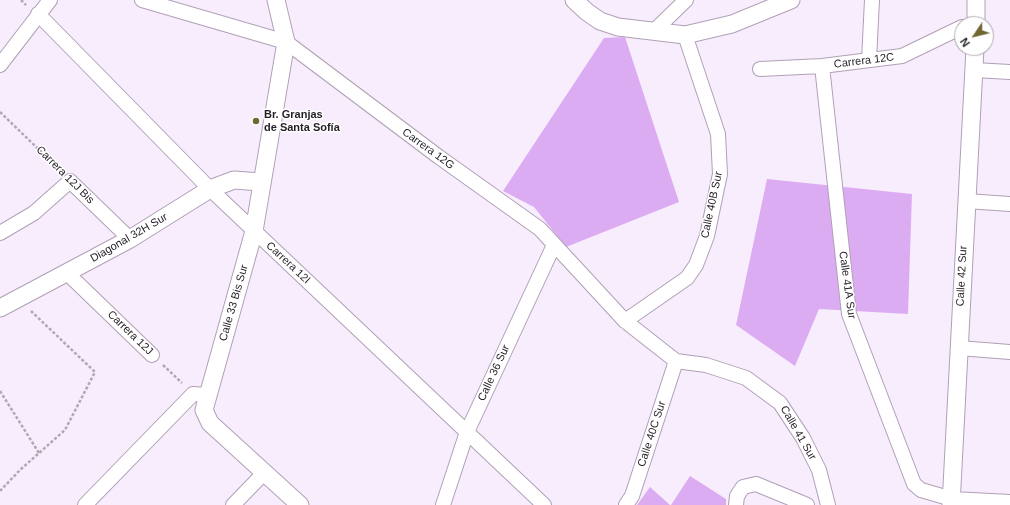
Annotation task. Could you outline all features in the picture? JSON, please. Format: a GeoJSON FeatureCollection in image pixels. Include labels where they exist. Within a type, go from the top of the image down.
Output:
{"type":"FeatureCollection","features":[{"type":"Feature","properties":{"kind":"street"},"geometry":{"type":"LineString","coordinates":[[0,65],[50,0]]}},
{"type":"Feature","properties":{"kind":"street","name":"Carrera 12G"},"geometry":{"type":"LineString","coordinates":[[142,0],[286,42],[439,157],[540,229],[625,321],[676,361]]}},
{"type":"Feature","properties":{"kind":"street"},"geometry":{"type":"LineString","coordinates":[[276,0],[286,42]]}},
{"type":"Feature","properties":{"kind":"street"},"geometry":{"type":"LineString","coordinates":[[654,31],[686,0]]}},
{"type":"Feature","properties":{"kind":"street"},"geometry":{"type":"LineString","coordinates":[[576,1],[600,21],[618,27],[685,35],[732,24],[791,0]]}},
{"type":"Feature","properties":{"kind":"street"},"geometry":{"type":"LineString","coordinates":[[869,60],[872,0]]}},
{"type":"Feature","properties":{"kind":"street"},"geometry":{"type":"LineString","coordinates":[[973,16],[976,0]]}},
{"type":"Feature","properties":{"kind":"street","name":"Carrera 12I"},"geometry":{"type":"LineString","coordinates":[[38,14],[210,189],[544,505]]}},
{"type":"Feature","properties":{"kind":"street","name":"Carrera 12C"},"geometry":{"type":"LineString","coordinates":[[760,69],[822,66],[902,56],[954,32]]}},
{"type":"Feature","properties":{"kind":"street","name":"Calle 40B Sur"},"geometry":{"type":"LineString","coordinates":[[625,321],[687,278],[696,265],[707,236],[720,174],[718,134],[685,35]]}},
{"type":"Feature","properties":{"kind":"street","name":"Calle 33 Bis Sur"},"geometry":{"type":"LineString","coordinates":[[85,505],[200,394],[254,231],[261,182],[286,42]]}},
{"type":"Feature","properties":{"kind":"street","name":"Calle 42 Sur"},"geometry":{"type":"LineString","coordinates":[[951,502],[975,56]]}},
{"type":"Feature","properties":{"kind":"street","name":"Calle 41A Sur"},"geometry":{"type":"LineString","coordinates":[[822,66],[849,314],[914,484],[921,490],[951,502]]}},
{"type":"Feature","properties":{"kind":"street"},"geometry":{"type":"LineString","coordinates":[[974,70],[1010,72]]}},
{"type":"Feature","properties":{"kind":"street","name":"Diagonal 32H Sur"},"geometry":{"type":"LineString","coordinates":[[0,308],[130,239],[210,189],[234,180],[261,182]]}},
{"type":"Feature","properties":{"kind":"street"},"geometry":{"type":"LineString","coordinates":[[0,233],[34,213],[70,181]]}},
{"type":"Feature","properties":{"kind":"street","name":"Carrera 12J Bis"},"geometry":{"type":"LineString","coordinates":[[70,181],[130,239]]}},
{"type":"Feature","properties":{"kind":"street"},"geometry":{"type":"LineString","coordinates":[[966,201],[1010,204]]}},
{"type":"Feature","properties":{"kind":"street","name":"Calle 36 Sur"},"geometry":{"type":"LineString","coordinates":[[444,505],[467,432],[554,245]]}},
{"type":"Feature","properties":{"kind":"street","name":"Carrera 12J"},"geometry":{"type":"LineString","coordinates":[[67,273],[152,355]]}},
{"type":"Feature","properties":{"kind":"street"},"geometry":{"type":"LineString","coordinates":[[959,348],[1010,352]]}},
{"type":"Feature","properties":{"kind":"street","name":"Calle 40C Sur"},"geometry":{"type":"LineString","coordinates":[[626,505],[632,496],[676,361]]}},
{"type":"Feature","properties":{"kind":"street","name":"Calle 41 Sur"},"geometry":{"type":"LineString","coordinates":[[676,361],[706,365],[746,378],[780,403],[803,438],[819,470],[828,505]]}},
{"type":"Feature","properties":{"kind":"street"},"geometry":{"type":"LineString","coordinates":[[200,394],[204,410],[210,423],[300,505]]}},
{"type":"Feature","properties":{"kind":"street"},"geometry":{"type":"LineString","coordinates":[[233,505],[264,472]]}},
{"type":"Feature","properties":{"kind":"street"},"geometry":{"type":"LineString","coordinates":[[736,505],[737,496],[743,487],[756,484],[806,505]]}},
{"type":"Feature","properties":{"kind":"street"},"geometry":{"type":"LineString","coordinates":[[951,502],[1010,502]]}},
{"type":"Feature","properties":{"kind":"path","name":"Carrera 12J Bis"},"geometry":{"type":"LineString","coordinates":[[0,112],[70,181]]}},
{"type":"Feature","properties":{"kind":"path"},"geometry":{"type":"LineString","coordinates":[[0,491],[65,430],[95,372],[18,299]]}},
{"type":"Feature","properties":{"kind":"path","name":"Carrera 12J"},"geometry":{"type":"LineString","coordinates":[[152,355],[200,394]]}},
{"type":"Feature","properties":{"kind":"path"},"geometry":{"type":"LineString","coordinates":[[0,391],[39,453]]}},
{"type":"Feature","properties":{"kind":"shaded area"},"geometry":{"type":"Polygon","coordinates":[[[625,37],[679,202],[566,247],[534,207],[503,191],[604,38],[625,37]]]}},
{"type":"Feature","properties":{"kind":"shaded area"},"geometry":{"type":"Polygon","coordinates":[[[767,179],[912,194],[908,314],[819,309],[795,366],[736,325],[767,179]]]}},
{"type":"Feature","properties":{"kind":"shaded area"},"geometry":{"type":"Polygon","coordinates":[[[690,476],[726,499],[726,505],[671,505],[690,476]]]}},
{"type":"Feature","properties":{"kind":"shaded area"},"geometry":{"type":"Polygon","coordinates":[[[650,487],[670,505],[637,505],[650,487]]]}},
{"type":"Feature","properties":{"kind":"place","name":"Br. Granjas de Santa Sofía"},"geometry":{"type":"Point","coordinates":[256,121]}}]}
